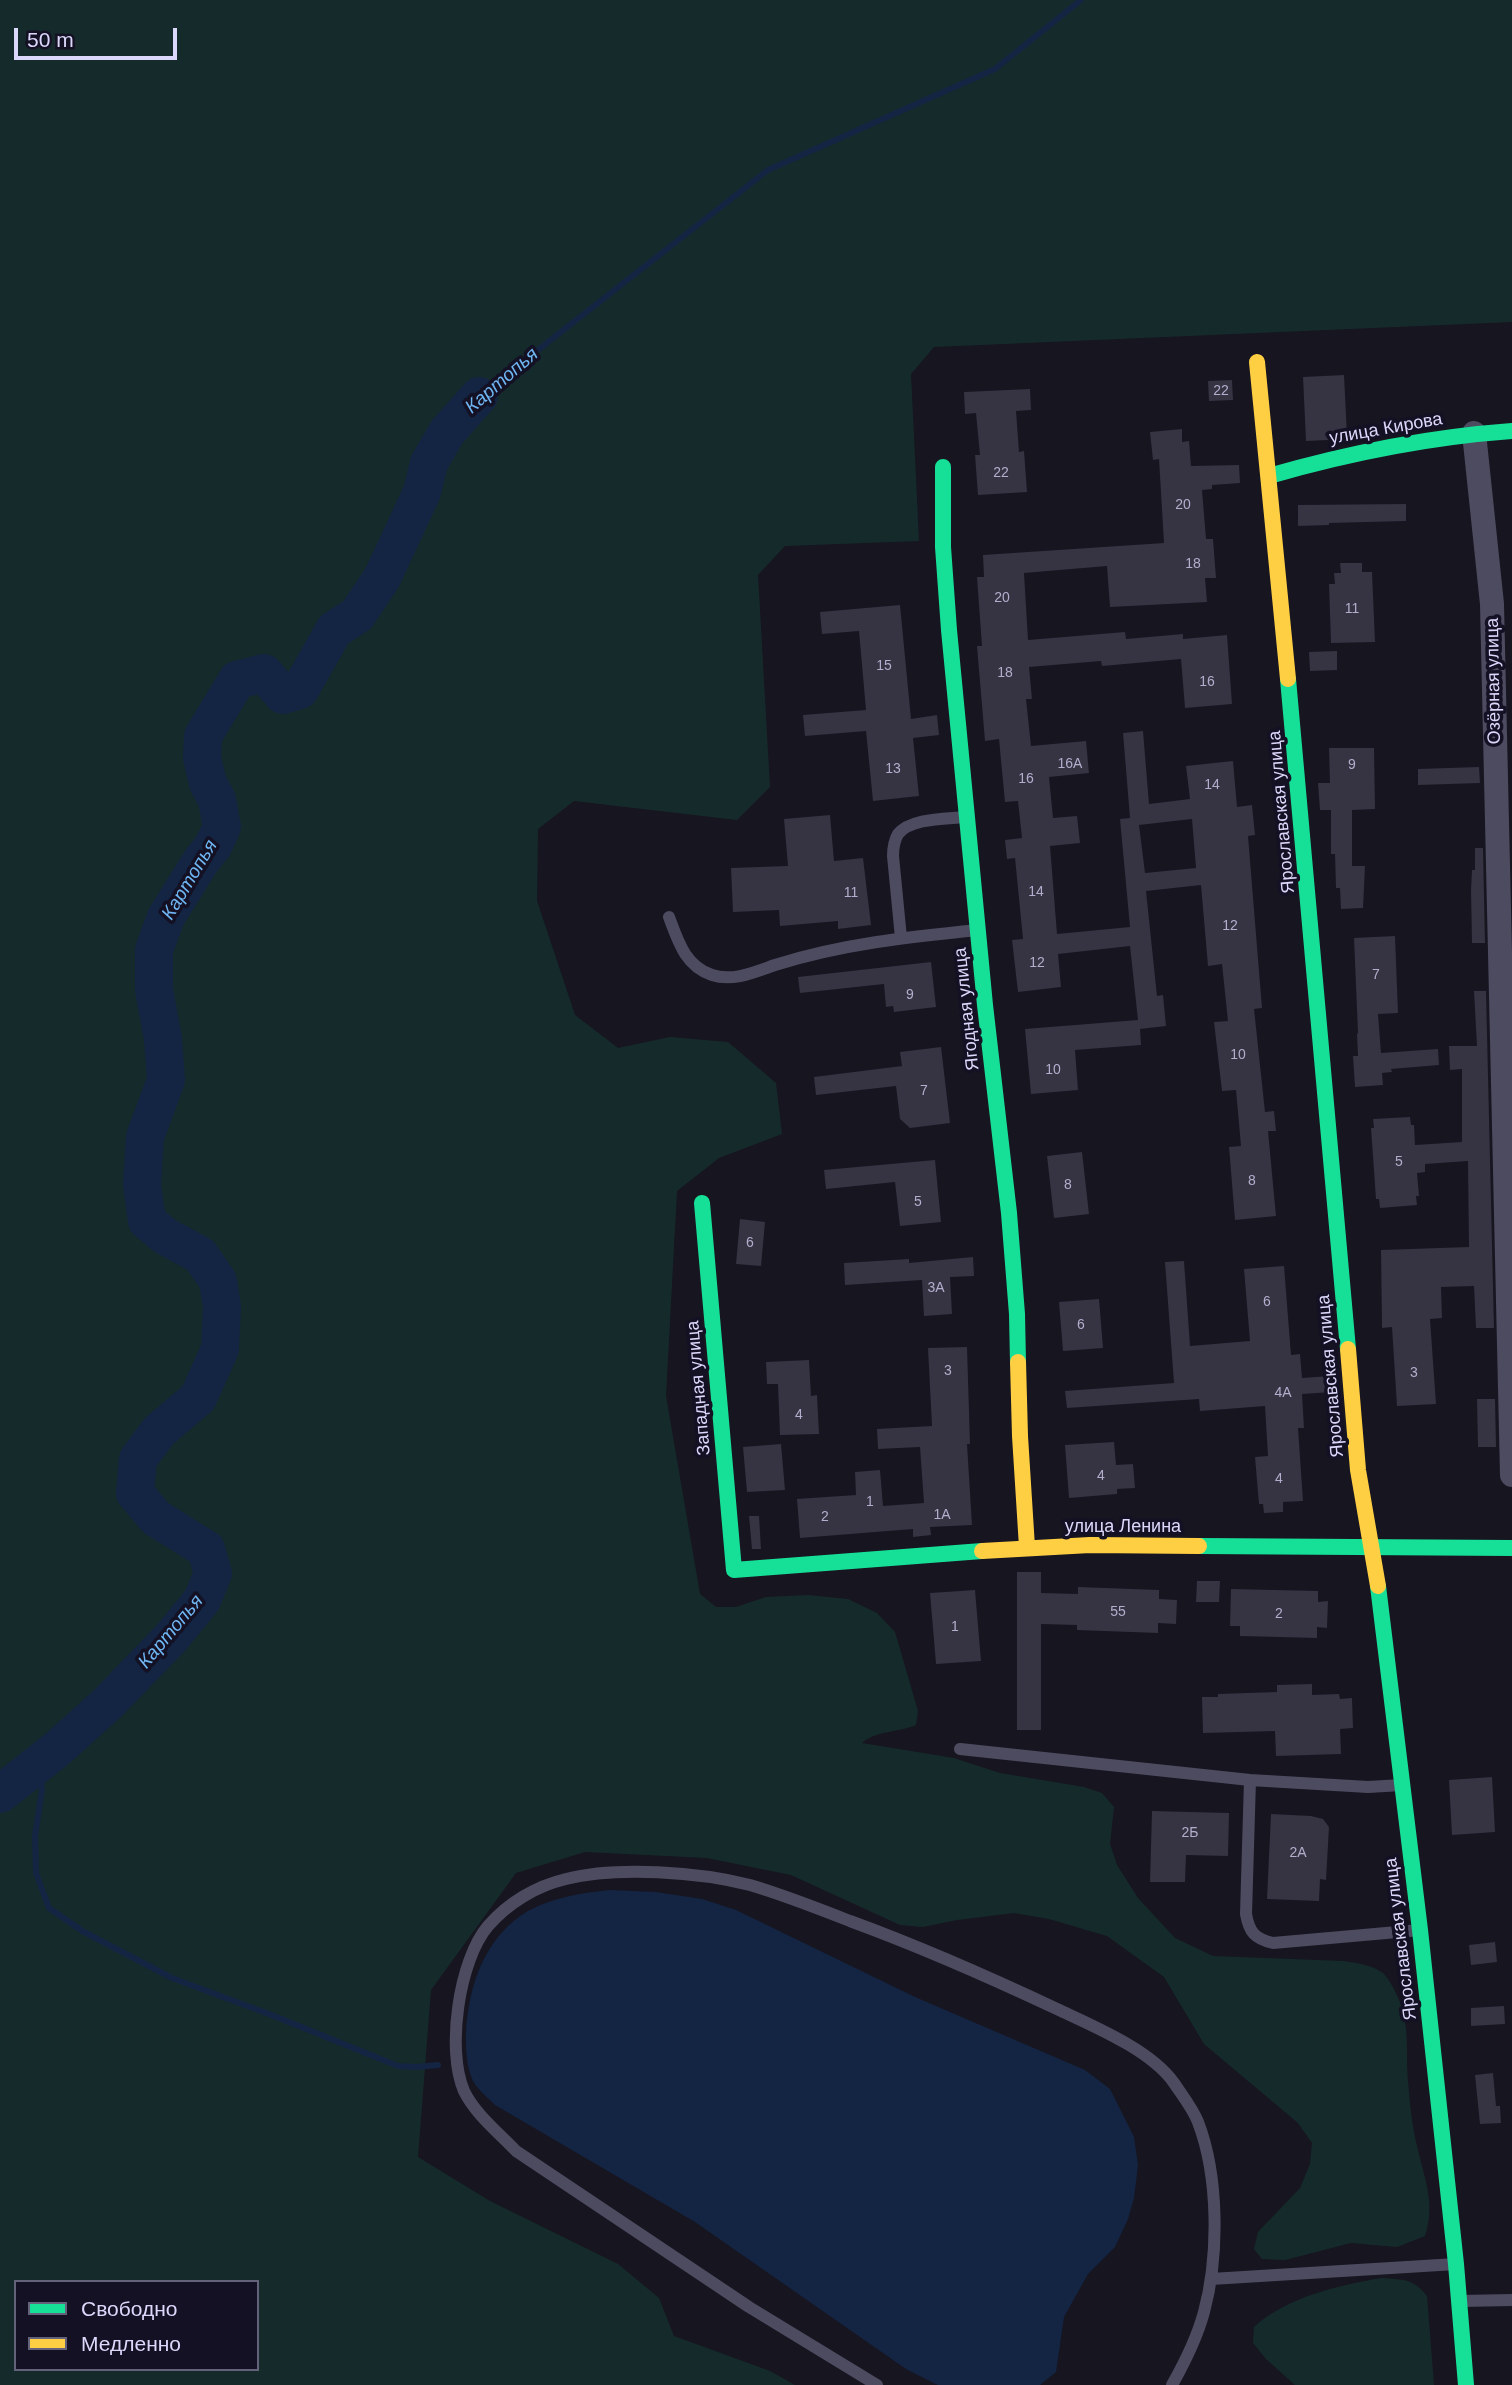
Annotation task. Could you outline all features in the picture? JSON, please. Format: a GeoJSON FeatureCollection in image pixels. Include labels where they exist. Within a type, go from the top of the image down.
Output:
{"type":"FeatureCollection","features":[{"type":"Feature","properties":{"kind":"street","name":"Ярославская улица"},"geometry":{"type":"LineString","coordinates":[[1257,362],[1303,830],[1358,1470],[1379,1594],[1420,1930],[1456,2264],[1466,2385]]}},
{"type":"Feature","properties":{"kind":"street","name":"улица Кирова"},"geometry":{"type":"LineString","coordinates":[[1269,476],[1352,453],[1423,440],[1512,431]]}},
{"type":"Feature","properties":{"kind":"street","name":"Озёрная улица"},"geometry":{"type":"LineString","coordinates":[[1474,433],[1492,604],[1512,1475]]}},
{"type":"Feature","properties":{"kind":"street","name":"Ягодная улица"},"geometry":{"type":"LineString","coordinates":[[943,467],[944,561],[1017,1314],[1020,1436],[1027,1547]]}},
{"type":"Feature","properties":{"kind":"street","name":"Западная улица"},"geometry":{"type":"LineString","coordinates":[[702,1203],[734,1570]]}},
{"type":"Feature","properties":{"kind":"street","name":"улица Ленина"},"geometry":{"type":"LineString","coordinates":[[734,1570],[1027,1547],[1090,1545],[1512,1548]]}},
{"type":"Feature","properties":{"kind":"lane"},"geometry":{"type":"LineString","coordinates":[[901,938],[893,856],[898,834],[906,828],[922,823],[967,816]]}},
{"type":"Feature","properties":{"kind":"lane"},"geometry":{"type":"LineString","coordinates":[[668,917],[686,957],[696,967],[724,978],[823,951],[901,938],[978,930]]}},
{"type":"Feature","properties":{"kind":"lane"},"geometry":{"type":"LineString","coordinates":[[960,1749],[1250,1780],[1368,1787],[1402,1785]]}},
{"type":"Feature","properties":{"kind":"lane"},"geometry":{"type":"LineString","coordinates":[[1250,1780],[1246,1914],[1248,1926],[1254,1935],[1272,1942],[1420,1930]]}},
{"type":"Feature","properties":{"kind":"lane"},"geometry":{"type":"LineString","coordinates":[[877,2385],[749,2307],[516,2151],[472,2103],[458,2074],[454,2046],[457,2011],[473,1952],[487,1927],[508,1908],[534,1889],[566,1878],[605,1872],[697,1876],[748,1885],[796,1900],[925,1949],[997,1980],[1142,2053],[1172,2079],[1198,2121],[1208,2159],[1214,2207],[1211,2279],[1203,2314],[1189,2354],[1172,2385]]}},
{"type":"Feature","properties":{"kind":"lane"},"geometry":{"type":"LineString","coordinates":[[1211,2279],[1456,2264]]}},
{"type":"Feature","properties":{"kind":"lane"},"geometry":{"type":"LineString","coordinates":[[1459,2301],[1512,2300]]}},
{"type":"Feature","properties":{"kind":"green space"},"geometry":{"type":"Polygon","coordinates":[[[0,0],[1512,0],[1512,322],[934,347],[911,374],[919,541],[785,546],[758,575],[770,787],[737,820],[574,801],[538,829],[537,901],[575,1015],[618,1048],[670,1037],[728,1042],[776,1083],[782,1134],[719,1158],[677,1191],[666,1396],[700,1594],[716,1607],[736,1607],[766,1597],[808,1595],[848,1599],[877,1613],[895,1632],[918,1711],[916,1725],[874,1736],[862,1743],[954,1758],[1000,1773],[1084,1787],[1102,1793],[1114,1807],[1110,1844],[1117,1865],[1138,1898],[1175,1938],[1213,1956],[1343,1961],[1370,1966],[1384,1974],[1390,1982],[1402,2007],[1405,2021],[1411,2114],[1429,2201],[1425,2236],[1397,2247],[1351,2243],[1285,2260],[1262,2259],[1254,2249],[1258,2232],[1300,2188],[1310,2164],[1312,2143],[1298,2123],[1204,2044],[1164,1977],[1107,1936],[1049,1919],[1014,1913],[923,1927],[900,1925],[791,1875],[707,1858],[585,1852],[516,1873],[431,1990],[418,2157],[490,2201],[618,2264],[659,2298],[674,2336],[770,2371],[795,2385],[0,2385],[0,0]]]}},
{"type":"Feature","properties":{"kind":"green space"},"geometry":{"type":"Polygon","coordinates":[[[1382,2278],[1412,2283],[1427,2296],[1434,2385],[1295,2385],[1266,2359],[1253,2343],[1254,2327],[1282,2308],[1314,2294],[1382,2278]]]}},
{"type":"Feature","properties":{"kind":"water"},"geometry":{"type":"Polygon","coordinates":[[[610,1890],[656,1892],[702,1899],[736,1910],[915,1997],[1085,2070],[1110,2089],[1134,2137],[1138,2165],[1134,2198],[1115,2247],[1088,2274],[1064,2317],[1056,2372],[1040,2385],[938,2385],[906,2369],[695,2222],[495,2105],[480,2091],[469,2070],[466,2052],[467,2016],[475,1981],[490,1948],[513,1921],[538,1906],[568,1896],[610,1890]]]}},
{"type":"Feature","properties":{"kind":"building"},"geometry":{"type":"Polygon","coordinates":[[[1344,375],[1347,435],[1328,440],[1306,441],[1303,377],[1344,375]]]}},
{"type":"Feature","properties":{"kind":"building"},"geometry":{"type":"Polygon","coordinates":[[[1232,380],[1233,400],[1209,401],[1208,381],[1232,380]]]}},
{"type":"Feature","properties":{"kind":"building"},"geometry":{"type":"Polygon","coordinates":[[[1030,389],[1031,410],[1016,411],[1019,452],[1024,451],[1027,492],[978,495],[975,455],[980,455],[976,413],[965,414],[964,392],[1030,389]]]}},
{"type":"Feature","properties":{"kind":"building"},"geometry":{"type":"Polygon","coordinates":[[[1182,429],[1182,442],[1189,441],[1191,466],[1239,465],[1240,483],[1212,485],[1212,489],[1202,490],[1206,539],[1213,539],[1216,578],[1205,578],[1207,602],[1110,607],[1107,566],[1024,573],[1028,640],[1125,632],[1126,639],[1183,634],[1183,639],[1227,635],[1232,704],[1185,708],[1181,659],[1102,666],[1101,661],[1029,667],[1032,699],[1026,699],[1031,746],[1086,741],[1089,773],[1049,777],[1053,818],[1077,816],[1080,843],[1050,846],[1057,934],[1130,927],[1120,819],[1130,818],[1123,733],[1143,731],[1149,804],[1190,799],[1186,766],[1233,761],[1237,807],[1252,805],[1255,835],[1248,836],[1262,1008],[1254,1009],[1265,1112],[1274,1111],[1276,1131],[1268,1131],[1276,1216],[1235,1220],[1229,1147],[1241,1146],[1236,1090],[1222,1091],[1214,1022],[1228,1021],[1222,964],[1208,966],[1201,885],[1146,891],[1157,996],[1163,995],[1166,1026],[1140,1029],[1141,1045],[1075,1050],[1078,1090],[1031,1094],[1025,1029],[1138,1020],[1130,946],[1058,954],[1061,987],[1018,992],[1012,940],[1023,939],[1015,858],[1007,859],[1005,840],[1022,838],[1018,801],[1005,802],[999,739],[985,741],[977,646],[982,646],[977,577],[984,577],[983,555],[1164,543],[1159,459],[1153,460],[1150,432],[1182,429]],[[1192,819],[1139,825],[1145,873],[1196,868],[1192,819]]]}},
{"type":"Feature","properties":{"kind":"building"},"geometry":{"type":"Polygon","coordinates":[[[1406,504],[1406,521],[1298,526],[1298,505],[1406,504]]]}},
{"type":"Feature","properties":{"kind":"building"},"geometry":{"type":"Polygon","coordinates":[[[1340,563],[1362,563],[1362,572],[1372,572],[1375,642],[1331,643],[1329,584],[1335,584],[1334,573],[1341,573],[1340,563]]]}},
{"type":"Feature","properties":{"kind":"building"},"geometry":{"type":"Polygon","coordinates":[[[900,605],[911,719],[937,715],[939,735],[913,738],[919,796],[873,801],[866,731],[805,736],[803,715],[866,710],[859,631],[822,634],[820,612],[900,605]]]}},
{"type":"Feature","properties":{"kind":"building"},"geometry":{"type":"Polygon","coordinates":[[[1337,651],[1337,670],[1310,671],[1309,652],[1337,651]]]}},
{"type":"Feature","properties":{"kind":"building"},"geometry":{"type":"Polygon","coordinates":[[[1329,748],[1374,748],[1375,809],[1352,810],[1352,866],[1365,866],[1363,908],[1341,909],[1340,888],[1336,888],[1335,854],[1331,854],[1331,810],[1320,810],[1318,783],[1330,783],[1329,748]]]}},
{"type":"Feature","properties":{"kind":"building"},"geometry":{"type":"Polygon","coordinates":[[[1479,767],[1480,783],[1418,785],[1418,769],[1479,767]]]}},
{"type":"Feature","properties":{"kind":"building"},"geometry":{"type":"Polygon","coordinates":[[[830,815],[834,861],[863,858],[871,925],[838,929],[838,921],[780,926],[779,910],[733,912],[731,868],[788,866],[784,819],[830,815]]]}},
{"type":"Feature","properties":{"kind":"building"},"geometry":{"type":"Polygon","coordinates":[[[1475,848],[1483,848],[1485,943],[1472,943],[1471,890],[1475,848]]]}},
{"type":"Feature","properties":{"kind":"building"},"geometry":{"type":"Polygon","coordinates":[[[1395,936],[1398,1013],[1378,1014],[1381,1053],[1438,1049],[1439,1065],[1391,1069],[1392,1072],[1382,1073],[1383,1085],[1355,1087],[1353,1056],[1358,1056],[1358,1033],[1354,938],[1395,936]]]}},
{"type":"Feature","properties":{"kind":"building"},"geometry":{"type":"Polygon","coordinates":[[[931,962],[936,1007],[894,1012],[893,1006],[886,1007],[884,984],[800,993],[798,977],[931,962]]]}},
{"type":"Feature","properties":{"kind":"building"},"geometry":{"type":"Polygon","coordinates":[[[1474,991],[1486,991],[1494,1328],[1476,1328],[1474,1286],[1441,1287],[1442,1318],[1430,1319],[1436,1404],[1397,1406],[1392,1327],[1382,1328],[1381,1250],[1469,1247],[1468,1161],[1425,1164],[1425,1172],[1417,1173],[1417,1205],[1380,1208],[1379,1199],[1376,1199],[1371,1128],[1374,1128],[1373,1119],[1410,1117],[1411,1125],[1414,1125],[1415,1145],[1462,1142],[1462,1069],[1450,1070],[1449,1046],[1477,1046],[1474,991]]]}},
{"type":"Feature","properties":{"kind":"building"},"geometry":{"type":"Polygon","coordinates":[[[941,1047],[950,1123],[910,1128],[900,1119],[896,1086],[816,1095],[814,1077],[902,1066],[900,1052],[941,1047]]]}},
{"type":"Feature","properties":{"kind":"building"},"geometry":{"type":"Polygon","coordinates":[[[1082,1152],[1089,1214],[1054,1218],[1047,1156],[1082,1152]]]}},
{"type":"Feature","properties":{"kind":"building"},"geometry":{"type":"Polygon","coordinates":[[[935,1160],[941,1222],[900,1226],[895,1182],[826,1189],[824,1170],[935,1160]]]}},
{"type":"Feature","properties":{"kind":"building"},"geometry":{"type":"Polygon","coordinates":[[[740,1219],[765,1222],[761,1266],[736,1264],[740,1219]]]}},
{"type":"Feature","properties":{"kind":"building"},"geometry":{"type":"Polygon","coordinates":[[[973,1257],[974,1276],[950,1277],[952,1314],[924,1316],[922,1280],[845,1285],[844,1263],[909,1259],[909,1263],[973,1257]]]}},
{"type":"Feature","properties":{"kind":"building"},"geometry":{"type":"Polygon","coordinates":[[[1184,1261],[1190,1346],[1250,1341],[1244,1269],[1284,1266],[1291,1355],[1300,1354],[1302,1378],[1331,1376],[1332,1392],[1302,1394],[1304,1428],[1298,1428],[1303,1501],[1283,1502],[1283,1512],[1264,1513],[1263,1504],[1259,1504],[1255,1457],[1268,1456],[1265,1406],[1200,1411],[1199,1399],[1067,1408],[1065,1391],[1174,1383],[1165,1262],[1184,1261]]]}},
{"type":"Feature","properties":{"kind":"building"},"geometry":{"type":"Polygon","coordinates":[[[1099,1299],[1103,1348],[1063,1351],[1059,1302],[1099,1299]]]}},
{"type":"Feature","properties":{"kind":"building"},"geometry":{"type":"Polygon","coordinates":[[[967,1347],[970,1444],[967,1444],[972,1525],[930,1527],[931,1535],[913,1537],[913,1529],[800,1538],[797,1499],[856,1495],[855,1472],[880,1470],[883,1506],[924,1503],[920,1447],[878,1449],[877,1429],[932,1426],[928,1348],[967,1347]]]}},
{"type":"Feature","properties":{"kind":"building"},"geometry":{"type":"Polygon","coordinates":[[[809,1360],[811,1396],[817,1395],[819,1434],[780,1435],[778,1384],[767,1384],[766,1362],[809,1360]]]}},
{"type":"Feature","properties":{"kind":"building"},"geometry":{"type":"Polygon","coordinates":[[[1477,1399],[1495,1399],[1496,1447],[1478,1447],[1477,1399]]]}},
{"type":"Feature","properties":{"kind":"building"},"geometry":{"type":"Polygon","coordinates":[[[1114,1442],[1116,1465],[1133,1464],[1135,1488],[1117,1489],[1117,1494],[1069,1498],[1065,1445],[1114,1442]]]}},
{"type":"Feature","properties":{"kind":"building"},"geometry":{"type":"Polygon","coordinates":[[[781,1444],[785,1490],[747,1492],[743,1447],[781,1444]]]}},
{"type":"Feature","properties":{"kind":"building"},"geometry":{"type":"Polygon","coordinates":[[[749,1516],[759,1516],[761,1549],[752,1549],[749,1516]]]}},
{"type":"Feature","properties":{"kind":"building"},"geometry":{"type":"Polygon","coordinates":[[[1017,1572],[1041,1572],[1041,1593],[1078,1594],[1078,1587],[1159,1590],[1159,1599],[1177,1600],[1176,1624],[1158,1623],[1158,1633],[1077,1630],[1077,1625],[1041,1624],[1041,1730],[1017,1730],[1017,1572]]]}},
{"type":"Feature","properties":{"kind":"building"},"geometry":{"type":"Polygon","coordinates":[[[1197,1581],[1220,1581],[1219,1602],[1196,1602],[1197,1581]]]}},
{"type":"Feature","properties":{"kind":"building"},"geometry":{"type":"Polygon","coordinates":[[[1231,1589],[1318,1591],[1318,1602],[1328,1601],[1327,1628],[1317,1627],[1317,1638],[1240,1636],[1240,1626],[1230,1626],[1231,1589]]]}},
{"type":"Feature","properties":{"kind":"building"},"geometry":{"type":"Polygon","coordinates":[[[975,1590],[981,1661],[936,1664],[930,1593],[975,1590]]]}},
{"type":"Feature","properties":{"kind":"building"},"geometry":{"type":"Polygon","coordinates":[[[1312,1684],[1312,1695],[1339,1694],[1340,1699],[1352,1698],[1353,1728],[1340,1729],[1341,1754],[1276,1756],[1275,1731],[1203,1733],[1202,1697],[1277,1692],[1277,1685],[1312,1684]]]}},
{"type":"Feature","properties":{"kind":"building"},"geometry":{"type":"Polygon","coordinates":[[[1492,1777],[1495,1832],[1452,1835],[1449,1780],[1492,1777]]]}},
{"type":"Feature","properties":{"kind":"building"},"geometry":{"type":"Polygon","coordinates":[[[1152,1811],[1229,1813],[1228,1856],[1186,1855],[1185,1882],[1150,1882],[1152,1811]]]}},
{"type":"Feature","properties":{"kind":"building"},"geometry":{"type":"Polygon","coordinates":[[[1271,1814],[1311,1816],[1323,1819],[1329,1827],[1326,1880],[1320,1879],[1319,1901],[1267,1899],[1271,1814]]]}},
{"type":"Feature","properties":{"kind":"building"},"geometry":{"type":"Polygon","coordinates":[[[1495,1942],[1497,1962],[1471,1965],[1469,1945],[1495,1942]]]}},
{"type":"Feature","properties":{"kind":"building"},"geometry":{"type":"Polygon","coordinates":[[[1504,2006],[1505,2024],[1471,2026],[1471,2008],[1504,2006]]]}},
{"type":"Feature","properties":{"kind":"building"},"geometry":{"type":"Polygon","coordinates":[[[1493,2073],[1496,2106],[1500,2106],[1501,2123],[1480,2124],[1475,2075],[1493,2073]]]}},
{"type":"Feature","properties":{"kind":"waterway","name":"Картопья"},"geometry":{"type":"LineString","coordinates":[[479,396],[768,170],[995,69],[1081,0]]}},
{"type":"Feature","properties":{"kind":"waterway","name":"Картопья"},"geometry":{"type":"LineString","coordinates":[[0,1794],[57,1749],[107,1704],[171,1638],[202,1600],[213,1573],[206,1549],[156,1518],[135,1493],[138,1459],[159,1431],[198,1398],[220,1349],[222,1307],[218,1281],[200,1255],[165,1236],[147,1221],[142,1185],[145,1137],[166,1080],[163,1039],[154,990],[154,950],[166,917],[213,846],[222,827],[217,800],[208,783],[202,758],[203,736],[237,680],[264,673],[283,695],[300,690],[334,630],[357,615],[382,578],[422,492],[429,463],[447,432],[479,396]]}},
{"type":"Feature","properties":{"kind":"waterway"},"geometry":{"type":"LineString","coordinates":[[31,1771],[41,1780],[35,1836],[36,1873],[49,1908],[84,1932],[172,1978],[398,2066],[438,2065]]}},
{"type":"Feature","properties":{"kind":"traffic: fast"},"geometry":{"type":"LineString","coordinates":[[1269,476],[1389,447],[1512,431]]}},
{"type":"Feature","properties":{"kind":"traffic: fast"},"geometry":{"type":"LineString","coordinates":[[943,467],[943,547],[949,630],[985,1005],[1009,1213],[1018,1362]]}},
{"type":"Feature","properties":{"kind":"traffic: fast"},"geometry":{"type":"LineString","coordinates":[[1288,679],[1348,1349]]}},
{"type":"Feature","properties":{"kind":"traffic: fast"},"geometry":{"type":"LineString","coordinates":[[702,1203],[734,1570],[982,1551]]}},
{"type":"Feature","properties":{"kind":"traffic: fast"},"geometry":{"type":"LineString","coordinates":[[1199,1546],[1512,1548]]}},
{"type":"Feature","properties":{"kind":"traffic: fast"},"geometry":{"type":"LineString","coordinates":[[1378,1586],[1420,1930],[1456,2264],[1466,2385]]}},
{"type":"Feature","properties":{"kind":"traffic: slow"},"geometry":{"type":"LineString","coordinates":[[1257,362],[1288,679]]}},
{"type":"Feature","properties":{"kind":"traffic: slow"},"geometry":{"type":"LineString","coordinates":[[1348,1349],[1358,1470],[1378,1586]]}},
{"type":"Feature","properties":{"kind":"traffic: slow"},"geometry":{"type":"LineString","coordinates":[[1018,1362],[1027,1547]]}},
{"type":"Feature","properties":{"kind":"traffic: slow"},"geometry":{"type":"LineString","coordinates":[[982,1551],[1090,1545],[1199,1546]]}}]}
